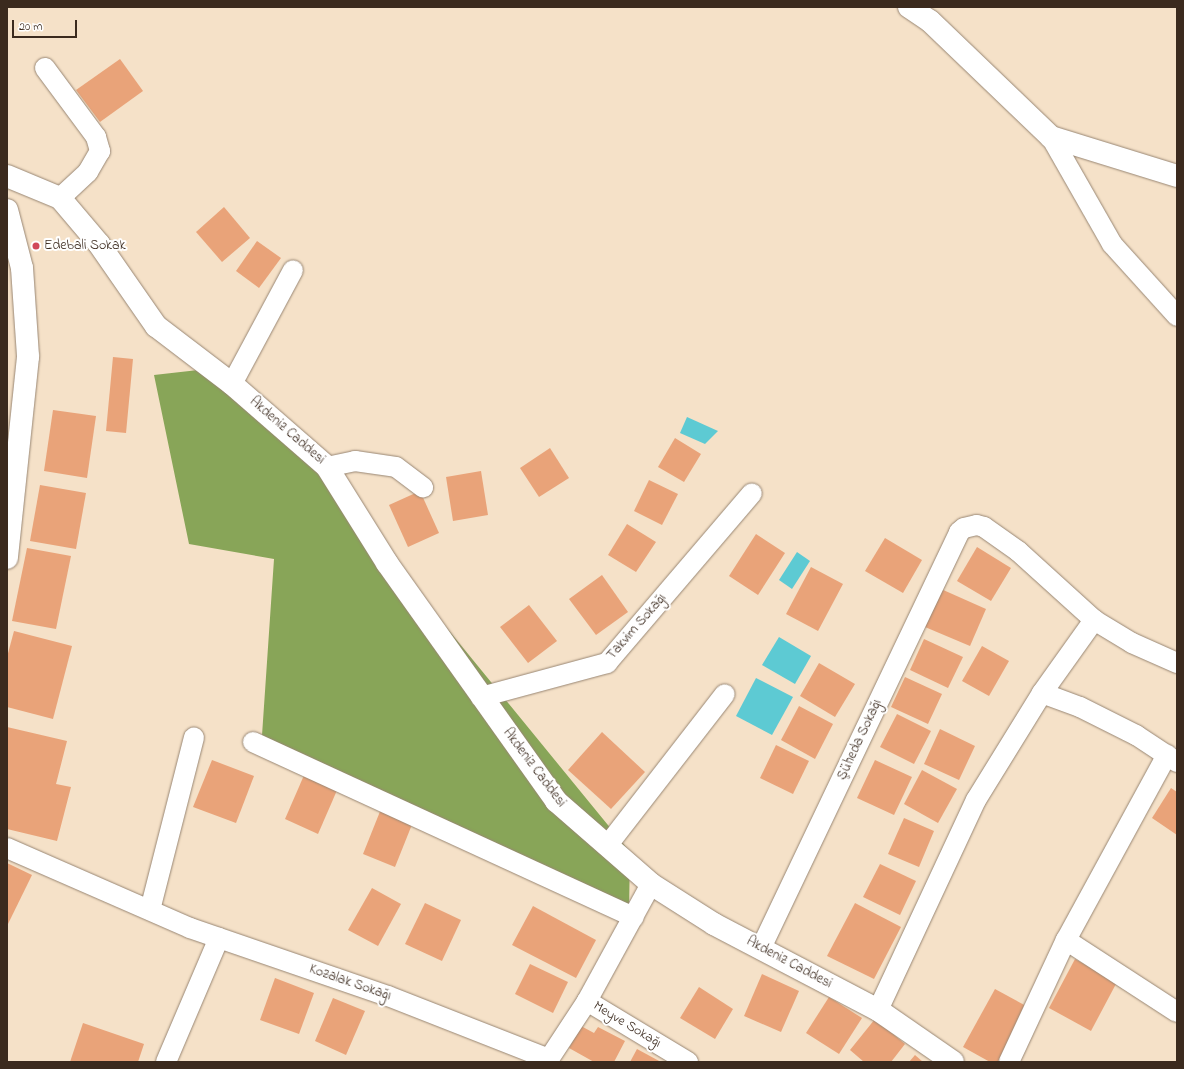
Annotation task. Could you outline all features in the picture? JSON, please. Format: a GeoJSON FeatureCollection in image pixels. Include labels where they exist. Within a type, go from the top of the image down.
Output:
{"type":"FeatureCollection","features":[{"type":"Feature","properties":{"kind":"street"},"geometry":{"type":"LineString","coordinates":[[909,7],[930,20],[1051,137],[1112,244],[1177,316]]}},
{"type":"Feature","properties":{"kind":"street"},"geometry":{"type":"LineString","coordinates":[[7,176],[60,198],[88,172],[100,151],[96,137],[45,68]]}},
{"type":"Feature","properties":{"kind":"street"},"geometry":{"type":"LineString","coordinates":[[1051,137],[1177,176]]}},
{"type":"Feature","properties":{"kind":"street","name":"Akdeniz Caddesi"},"geometry":{"type":"LineString","coordinates":[[60,198],[99,244],[156,326],[232,384],[327,466],[387,563],[556,801],[651,884],[714,924],[878,1010],[953,1062]]}},
{"type":"Feature","properties":{"kind":"street"},"geometry":{"type":"LineString","coordinates":[[7,210],[22,268],[28,357],[7,558]]}},
{"type":"Feature","properties":{"kind":"street"},"geometry":{"type":"LineString","coordinates":[[232,384],[293,270]]}},
{"type":"Feature","properties":{"kind":"street"},"geometry":{"type":"LineString","coordinates":[[327,466],[355,461],[396,467],[422,486]]}},
{"type":"Feature","properties":{"kind":"street","name":"Takvim Sokağı"},"geometry":{"type":"LineString","coordinates":[[481,697],[606,663],[752,492]]}},
{"type":"Feature","properties":{"kind":"street","name":"Şüheda Sokağı"},"geometry":{"type":"LineString","coordinates":[[761,948],[959,532],[970,525],[984,527],[1018,551],[1094,620]]}},
{"type":"Feature","properties":{"kind":"street"},"geometry":{"type":"LineString","coordinates":[[878,1010],[976,800],[1042,693],[1094,620],[1132,643],[1177,663]]}},
{"type":"Feature","properties":{"kind":"street"},"geometry":{"type":"LineString","coordinates":[[1010,1062],[1066,940],[1172,759],[1136,735],[1080,707],[1042,693]]}},
{"type":"Feature","properties":{"kind":"street"},"geometry":{"type":"LineString","coordinates":[[608,846],[725,694]]}},
{"type":"Feature","properties":{"kind":"street"},"geometry":{"type":"LineString","coordinates":[[150,910],[194,738]]}},
{"type":"Feature","properties":{"kind":"street"},"geometry":{"type":"LineString","coordinates":[[253,742],[634,917]]}},
{"type":"Feature","properties":{"kind":"street","name":"Kozalak Sokağı"},"geometry":{"type":"LineString","coordinates":[[7,848],[219,938],[388,996],[548,1060]]}},
{"type":"Feature","properties":{"kind":"street"},"geometry":{"type":"LineString","coordinates":[[548,1060],[587,1001],[651,884]]}},
{"type":"Feature","properties":{"kind":"street"},"geometry":{"type":"LineString","coordinates":[[166,1062],[219,938]]}},
{"type":"Feature","properties":{"kind":"street"},"geometry":{"type":"LineString","coordinates":[[1066,940],[1177,1012]]}},
{"type":"Feature","properties":{"kind":"street","name":"Meyve Sokağı"},"geometry":{"type":"LineString","coordinates":[[587,1001],[688,1062]]}},
{"type":"Feature","properties":{"kind":"green space"},"geometry":{"type":"Polygon","coordinates":[[[216,368],[284,429],[630,852],[629,911],[261,750],[274,559],[189,544],[154,375],[216,368]]]}},
{"type":"Feature","properties":{"kind":"water"},"geometry":{"type":"Polygon","coordinates":[[[687,417],[718,431],[705,444],[680,433],[687,417]]]}},
{"type":"Feature","properties":{"kind":"water"},"geometry":{"type":"Polygon","coordinates":[[[797,552],[810,561],[792,589],[779,580],[797,552]]]}},
{"type":"Feature","properties":{"kind":"water"},"geometry":{"type":"Polygon","coordinates":[[[779,637],[811,656],[795,684],[762,665],[779,637]]]}},
{"type":"Feature","properties":{"kind":"water"},"geometry":{"type":"Polygon","coordinates":[[[756,678],[793,697],[772,735],[736,716],[756,678]]]}},
{"type":"Feature","properties":{"kind":"building"},"geometry":{"type":"Polygon","coordinates":[[[120,59],[143,91],[100,122],[76,90],[120,59]]]}},
{"type":"Feature","properties":{"kind":"building"},"geometry":{"type":"Polygon","coordinates":[[[224,207],[250,238],[222,262],[196,232],[224,207]]]}},
{"type":"Feature","properties":{"kind":"building"},"geometry":{"type":"Polygon","coordinates":[[[257,241],[281,258],[259,288],[236,271],[257,241]]]}},
{"type":"Feature","properties":{"kind":"building"},"geometry":{"type":"Polygon","coordinates":[[[113,357],[133,359],[126,433],[106,431],[113,357]]]}},
{"type":"Feature","properties":{"kind":"building"},"geometry":{"type":"Polygon","coordinates":[[[53,410],[96,416],[87,478],[44,471],[53,410]]]}},
{"type":"Feature","properties":{"kind":"building"},"geometry":{"type":"Polygon","coordinates":[[[675,438],[701,454],[684,482],[658,467],[675,438]]]}},
{"type":"Feature","properties":{"kind":"building"},"geometry":{"type":"Polygon","coordinates":[[[550,448],[569,478],[539,497],[520,468],[550,448]]]}},
{"type":"Feature","properties":{"kind":"building"},"geometry":{"type":"Polygon","coordinates":[[[481,471],[488,515],[453,521],[446,477],[481,471]]]}},
{"type":"Feature","properties":{"kind":"building"},"geometry":{"type":"Polygon","coordinates":[[[649,480],[678,494],[662,525],[634,511],[649,480]]]}},
{"type":"Feature","properties":{"kind":"building"},"geometry":{"type":"Polygon","coordinates":[[[40,485],[86,493],[76,549],[30,541],[40,485]]]}},
{"type":"Feature","properties":{"kind":"building"},"geometry":{"type":"Polygon","coordinates":[[[420,491],[439,533],[408,547],[389,505],[420,491]]]}},
{"type":"Feature","properties":{"kind":"building"},"geometry":{"type":"Polygon","coordinates":[[[627,524],[656,542],[636,572],[608,555],[627,524]]]}},
{"type":"Feature","properties":{"kind":"building"},"geometry":{"type":"Polygon","coordinates":[[[756,534],[785,553],[758,595],[729,576],[756,534]]]}},
{"type":"Feature","properties":{"kind":"building"},"geometry":{"type":"Polygon","coordinates":[[[885,538],[922,560],[903,593],[865,571],[885,538]]]}},
{"type":"Feature","properties":{"kind":"building"},"geometry":{"type":"Polygon","coordinates":[[[977,547],[1011,568],[991,601],[957,581],[977,547]]]}},
{"type":"Feature","properties":{"kind":"building"},"geometry":{"type":"Polygon","coordinates":[[[27,548],[71,556],[56,629],[12,621],[27,548]]]}},
{"type":"Feature","properties":{"kind":"building"},"geometry":{"type":"Polygon","coordinates":[[[811,567],[843,584],[818,631],[786,614],[811,567]]]}},
{"type":"Feature","properties":{"kind":"building"},"geometry":{"type":"Polygon","coordinates":[[[602,575],[628,612],[596,635],[569,599],[602,575]]]}},
{"type":"Feature","properties":{"kind":"building"},"geometry":{"type":"Polygon","coordinates":[[[941,589],[986,609],[970,646],[925,627],[941,589]]]}},
{"type":"Feature","properties":{"kind":"building"},"geometry":{"type":"Polygon","coordinates":[[[529,605],[557,641],[528,663],[500,627],[529,605]]]}},
{"type":"Feature","properties":{"kind":"building"},"geometry":{"type":"Polygon","coordinates":[[[14,631],[72,646],[53,719],[7,707],[7,657],[14,631]]]}},
{"type":"Feature","properties":{"kind":"building"},"geometry":{"type":"Polygon","coordinates":[[[924,639],[963,657],[948,688],[910,670],[924,639]]]}},
{"type":"Feature","properties":{"kind":"building"},"geometry":{"type":"Polygon","coordinates":[[[982,646],[1009,661],[989,696],[962,681],[982,646]]]}},
{"type":"Feature","properties":{"kind":"building"},"geometry":{"type":"Polygon","coordinates":[[[819,663],[855,684],[835,717],[800,696],[819,663]]]}},
{"type":"Feature","properties":{"kind":"building"},"geometry":{"type":"Polygon","coordinates":[[[905,677],[942,694],[928,724],[891,707],[905,677]]]}},
{"type":"Feature","properties":{"kind":"building"},"geometry":{"type":"Polygon","coordinates":[[[799,706],[833,724],[815,759],[781,740],[799,706]]]}},
{"type":"Feature","properties":{"kind":"building"},"geometry":{"type":"Polygon","coordinates":[[[897,714],[931,731],[914,764],[880,747],[897,714]]]}},
{"type":"Feature","properties":{"kind":"building"},"geometry":{"type":"Polygon","coordinates":[[[7,727],[67,741],[56,784],[71,787],[57,841],[7,829],[7,727]]]}},
{"type":"Feature","properties":{"kind":"building"},"geometry":{"type":"Polygon","coordinates":[[[940,729],[975,746],[959,780],[924,764],[940,729]]]}},
{"type":"Feature","properties":{"kind":"building"},"geometry":{"type":"Polygon","coordinates":[[[602,732],[645,772],[611,809],[568,770],[602,732]]]}},
{"type":"Feature","properties":{"kind":"building"},"geometry":{"type":"Polygon","coordinates":[[[776,745],[809,761],[793,794],[760,778],[776,745]]]}},
{"type":"Feature","properties":{"kind":"building"},"geometry":{"type":"Polygon","coordinates":[[[212,760],[254,776],[236,823],[193,807],[212,760]]]}},
{"type":"Feature","properties":{"kind":"building"},"geometry":{"type":"Polygon","coordinates":[[[875,760],[912,777],[894,815],[857,798],[875,760]]]}},
{"type":"Feature","properties":{"kind":"building"},"geometry":{"type":"Polygon","coordinates":[[[922,770],[957,789],[938,823],[904,804],[922,770]]]}},
{"type":"Feature","properties":{"kind":"building"},"geometry":{"type":"Polygon","coordinates":[[[305,773],[338,788],[318,834],[285,819],[305,773]]]}},
{"type":"Feature","properties":{"kind":"building"},"geometry":{"type":"Polygon","coordinates":[[[1171,788],[1177,792],[1177,835],[1152,818],[1171,788]]]}},
{"type":"Feature","properties":{"kind":"building"},"geometry":{"type":"Polygon","coordinates":[[[381,809],[413,822],[395,867],[363,854],[381,809]]]}},
{"type":"Feature","properties":{"kind":"building"},"geometry":{"type":"Polygon","coordinates":[[[904,818],[934,831],[919,867],[888,854],[904,818]]]}},
{"type":"Feature","properties":{"kind":"building"},"geometry":{"type":"Polygon","coordinates":[[[7,863],[32,875],[7,926],[7,863]]]}},
{"type":"Feature","properties":{"kind":"building"},"geometry":{"type":"Polygon","coordinates":[[[880,864],[916,881],[900,915],[863,897],[880,864]]]}},
{"type":"Feature","properties":{"kind":"building"},"geometry":{"type":"Polygon","coordinates":[[[372,888],[401,904],[378,946],[348,930],[372,888]]]}},
{"type":"Feature","properties":{"kind":"building"},"geometry":{"type":"Polygon","coordinates":[[[425,903],[461,920],[442,961],[405,944],[425,903]]]}},
{"type":"Feature","properties":{"kind":"building"},"geometry":{"type":"Polygon","coordinates":[[[855,903],[901,927],[874,979],[827,956],[855,903]]]}},
{"type":"Feature","properties":{"kind":"building"},"geometry":{"type":"Polygon","coordinates":[[[533,906],[596,940],[576,978],[512,945],[533,906]]]}},
{"type":"Feature","properties":{"kind":"building"},"geometry":{"type":"Polygon","coordinates":[[[1075,959],[1117,982],[1091,1031],[1049,1008],[1075,959]]]}},
{"type":"Feature","properties":{"kind":"building"},"geometry":{"type":"Polygon","coordinates":[[[530,964],[568,982],[553,1013],[515,994],[530,964]]]}},
{"type":"Feature","properties":{"kind":"building"},"geometry":{"type":"Polygon","coordinates":[[[762,974],[799,991],[781,1032],[744,1016],[762,974]]]}},
{"type":"Feature","properties":{"kind":"building"},"geometry":{"type":"Polygon","coordinates":[[[275,978],[314,993],[299,1034],[260,1020],[275,978]]]}},
{"type":"Feature","properties":{"kind":"building"},"geometry":{"type":"Polygon","coordinates":[[[699,987],[733,1009],[715,1039],[680,1018],[699,987]]]}},
{"type":"Feature","properties":{"kind":"building"},"geometry":{"type":"Polygon","coordinates":[[[995,989],[1028,1007],[998,1062],[990,1062],[963,1047],[995,989]]]}},
{"type":"Feature","properties":{"kind":"building"},"geometry":{"type":"Polygon","coordinates":[[[829,997],[862,1018],[839,1054],[806,1033],[829,997]]]}},
{"type":"Feature","properties":{"kind":"building"},"geometry":{"type":"Polygon","coordinates":[[[333,998],[365,1011],[346,1055],[315,1041],[333,998]]]}},
{"type":"Feature","properties":{"kind":"building"},"geometry":{"type":"Polygon","coordinates":[[[875,1019],[905,1044],[891,1062],[864,1062],[850,1050],[875,1019]]]}},
{"type":"Feature","properties":{"kind":"building"},"geometry":{"type":"Polygon","coordinates":[[[83,1023],[144,1044],[138,1062],[70,1062],[83,1023]]]}},
{"type":"Feature","properties":{"kind":"building"},"geometry":{"type":"Polygon","coordinates":[[[581,1026],[594,1033],[598,1027],[625,1041],[614,1062],[594,1062],[569,1048],[581,1026]]]}},
{"type":"Feature","properties":{"kind":"building"},"geometry":{"type":"Polygon","coordinates":[[[637,1049],[661,1062],[630,1062],[637,1049]]]}},
{"type":"Feature","properties":{"kind":"building"},"geometry":{"type":"Polygon","coordinates":[[[915,1055],[923,1062],[909,1062],[915,1055]]]}},
{"type":"Feature","properties":{"kind":"place","name":"Edebali Sokak"},"geometry":{"type":"Point","coordinates":[36,246]}}]}
